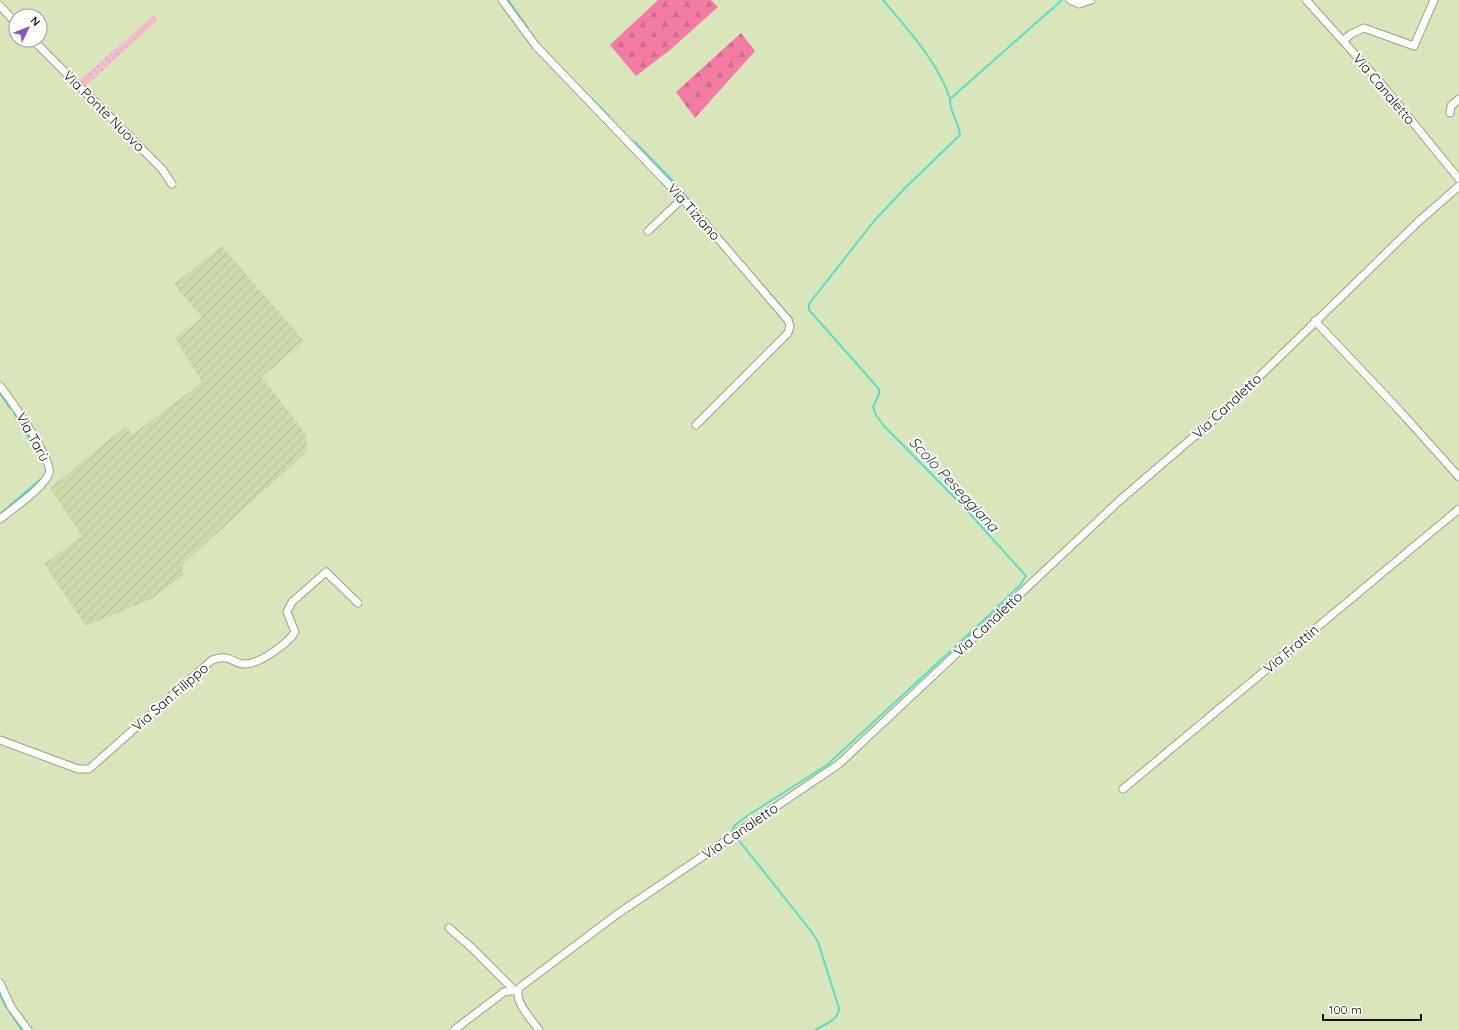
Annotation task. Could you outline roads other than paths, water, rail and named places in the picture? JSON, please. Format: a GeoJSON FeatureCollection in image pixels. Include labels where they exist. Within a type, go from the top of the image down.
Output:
{"type":"FeatureCollection","features":[{"type":"Feature","properties":{"kind":"street","name":"Via Tiziano"},"geometry":{"type":"LineString","coordinates":[[502,0],[536,46],[682,199],[788,320],[790,326],[788,333],[696,425]]}},
{"type":"Feature","properties":{"kind":"street"},"geometry":{"type":"LineString","coordinates":[[1070,0],[1079,4],[1091,0]]}},
{"type":"Feature","properties":{"kind":"street","name":"Via Canaletto"},"geometry":{"type":"LineString","coordinates":[[1306,0],[1379,81],[1459,179]]}},
{"type":"Feature","properties":{"kind":"street"},"geometry":{"type":"LineString","coordinates":[[1343,42],[1351,34],[1364,28],[1414,46],[1434,0]]}},
{"type":"Feature","properties":{"kind":"street"},"geometry":{"type":"LineString","coordinates":[[0,6],[8,14]]}},
{"type":"Feature","properties":{"kind":"street","name":"Via Ponte Nuovo"},"geometry":{"type":"LineString","coordinates":[[41,48],[162,169],[172,184]]}},
{"type":"Feature","properties":{"kind":"street"},"geometry":{"type":"LineString","coordinates":[[1450,113],[1451,106],[1459,99]]}},
{"type":"Feature","properties":{"kind":"street","name":"Via Canaletto"},"geometry":{"type":"LineString","coordinates":[[454,1030],[504,992],[516,990],[616,915],[839,764],[1119,501],[1226,409],[1418,222],[1459,186]]}},
{"type":"Feature","properties":{"kind":"street"},"geometry":{"type":"LineString","coordinates":[[648,231],[682,199]]}},
{"type":"Feature","properties":{"kind":"street"},"geometry":{"type":"LineString","coordinates":[[1315,321],[1400,411],[1459,477]]}},
{"type":"Feature","properties":{"kind":"street","name":"Via Tarù"},"geometry":{"type":"LineString","coordinates":[[0,386],[22,417],[46,457],[50,470],[44,483],[0,519]]}},
{"type":"Feature","properties":{"kind":"street","name":"Via Frattin"},"geometry":{"type":"LineString","coordinates":[[1123,789],[1459,509]]}},
{"type":"Feature","properties":{"kind":"street","name":"Via San Filippo"},"geometry":{"type":"LineString","coordinates":[[0,740],[78,769],[89,769],[212,660],[224,656],[244,664],[258,660],[289,640],[295,632],[287,612],[292,602],[326,572],[358,603]]}},
{"type":"Feature","properties":{"kind":"street"},"geometry":{"type":"LineString","coordinates":[[449,928],[516,990],[521,1003],[539,1030]]}},
{"type":"Feature","properties":{"kind":"street"},"geometry":{"type":"LineString","coordinates":[[0,983],[11,1007],[28,1030]]}},
{"type":"Feature","properties":{"kind":"waterway"},"geometry":{"type":"LineString","coordinates":[[508,0],[528,28]]}},
{"type":"Feature","properties":{"kind":"waterway","name":"Scolo Peseggiana"},"geometry":{"type":"LineString","coordinates":[[883,0],[912,35],[930,60],[938,72],[950,99]]}},
{"type":"Feature","properties":{"kind":"waterway","name":"Scolo Peseggiana"},"geometry":{"type":"LineString","coordinates":[[732,831],[735,825],[750,814],[827,765],[983,621],[1020,585],[1026,576],[962,505],[884,426],[876,415],[873,407],[879,394],[879,389],[809,310],[809,304],[874,221],[905,188],[960,135],[951,108],[950,99],[1062,0]]}},
{"type":"Feature","properties":{"kind":"waterway"},"geometry":{"type":"LineString","coordinates":[[531,33],[535,40]]}},
{"type":"Feature","properties":{"kind":"waterway"},"geometry":{"type":"LineString","coordinates":[[592,99],[609,116]]}},
{"type":"Feature","properties":{"kind":"waterway"},"geometry":{"type":"LineString","coordinates":[[635,142],[673,181]]}},
{"type":"Feature","properties":{"kind":"waterway"},"geometry":{"type":"LineString","coordinates":[[678,187],[697,209]]}},
{"type":"Feature","properties":{"kind":"waterway"},"geometry":{"type":"LineString","coordinates":[[750,271],[792,319]]}},
{"type":"Feature","properties":{"kind":"waterway"},"geometry":{"type":"LineString","coordinates":[[0,393],[10,408]]}},
{"type":"Feature","properties":{"kind":"waterway"},"geometry":{"type":"LineString","coordinates":[[14,413],[44,463]]}},
{"type":"Feature","properties":{"kind":"waterway"},"geometry":{"type":"LineString","coordinates":[[0,514],[42,478]]}},
{"type":"Feature","properties":{"kind":"waterway","name":"Scolo Peseggiana"},"geometry":{"type":"LineString","coordinates":[[737,838],[811,931],[818,942],[839,1008],[837,1016],[834,1019],[815,1030]]}},
{"type":"Feature","properties":{"kind":"waterway"},"geometry":{"type":"LineString","coordinates":[[0,995],[6,1007]]}},
{"type":"Feature","properties":{"kind":"waterway"},"geometry":{"type":"LineString","coordinates":[[10,1013],[22,1030]]}}]}
